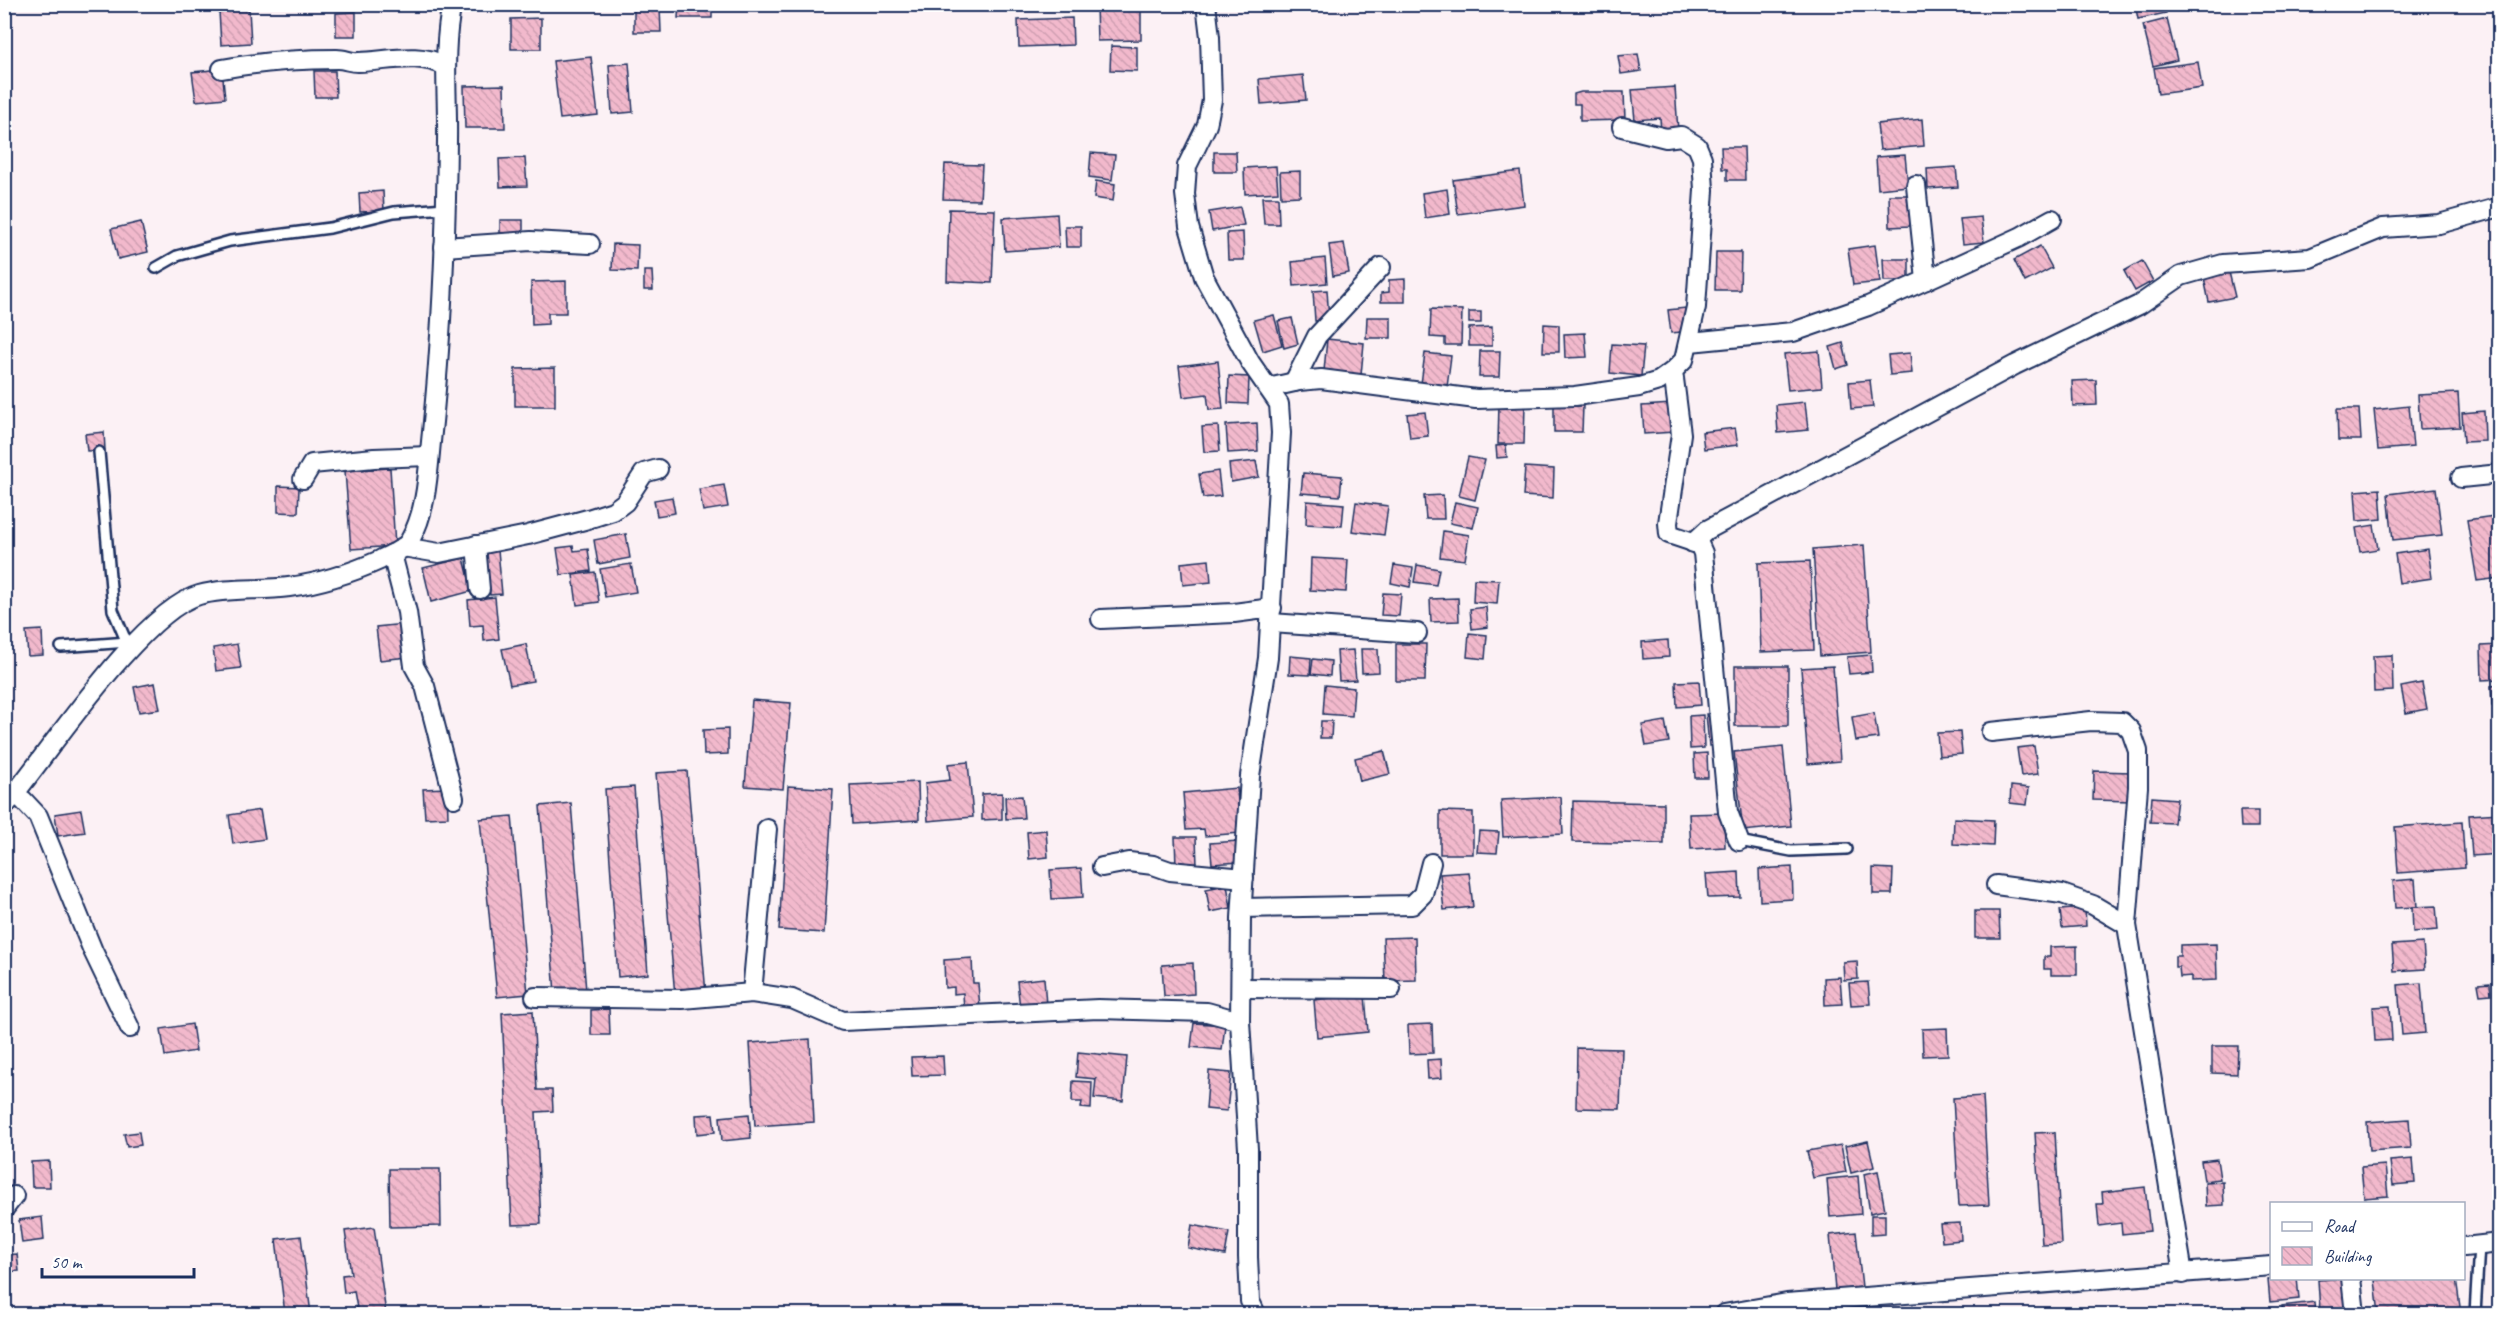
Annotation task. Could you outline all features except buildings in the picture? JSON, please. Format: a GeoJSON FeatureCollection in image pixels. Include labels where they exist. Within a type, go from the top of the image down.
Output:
{"type":"FeatureCollection","features":[{"type":"Feature","properties":{"kind":"street"},"geometry":{"type":"LineString","coordinates":[[9,801],[130,645],[171,608],[199,595],[289,587],[320,581],[357,570],[409,543],[421,514],[441,343],[447,139],[445,50],[452,4]]}},
{"type":"Feature","properties":{"kind":"street"},"geometry":{"type":"LineString","coordinates":[[1206,4],[1210,37],[1212,100],[1207,125],[1187,166],[1185,194],[1189,227],[1204,277],[1250,362],[1279,404],[1281,433],[1268,658],[1250,776],[1242,908],[1240,1020],[1248,1149],[1248,1257],[1250,1301],[1256,1314]]}},
{"type":"Feature","properties":{"kind":"street"},"geometry":{"type":"LineString","coordinates":[[222,69],[263,62],[341,59],[356,62],[422,58],[434,60],[445,66]]}},
{"type":"Feature","properties":{"kind":"street"},"geometry":{"type":"LineString","coordinates":[[1268,388],[1321,379],[1487,399],[1575,396],[1639,387],[1659,381],[1673,371],[1684,360],[1690,342],[1696,307],[1704,190],[1702,158],[1697,146],[1681,136],[1666,138],[1623,127]]}},
{"type":"Feature","properties":{"kind":"street"},"geometry":{"type":"LineString","coordinates":[[1916,185],[1926,280]]}},
{"type":"Feature","properties":{"kind":"street"},"geometry":{"type":"LineString","coordinates":[[1693,543],[1707,530],[2015,365],[2139,304],[2181,276],[2223,264],[2310,258],[2382,228],[2439,224],[2499,207]]}},
{"type":"Feature","properties":{"kind":"street"},"geometry":{"type":"LineString","coordinates":[[1690,342],[1793,332],[1868,306],[2020,237],[2052,219]]}},
{"type":"Feature","properties":{"kind":"street"},"geometry":{"type":"LineString","coordinates":[[444,247],[531,241],[590,244]]}},
{"type":"Feature","properties":{"kind":"street"},"geometry":{"type":"LineString","coordinates":[[1294,382],[1317,336],[1381,267]]}},
{"type":"Feature","properties":{"kind":"street"},"geometry":{"type":"LineString","coordinates":[[1673,371],[1681,434],[1668,523],[1669,534],[1699,544],[1703,553],[1728,812],[1739,841]]}},
{"type":"Feature","properties":{"kind":"street"},"geometry":{"type":"LineString","coordinates":[[303,479],[312,464],[429,456]]}},
{"type":"Feature","properties":{"kind":"street"},"geometry":{"type":"LineString","coordinates":[[398,550],[439,553],[528,536],[613,511],[625,502],[644,473],[658,468]]}},
{"type":"Feature","properties":{"kind":"street"},"geometry":{"type":"LineString","coordinates":[[2461,478],[2499,474]]}},
{"type":"Feature","properties":{"kind":"street"},"geometry":{"type":"LineString","coordinates":[[476,545],[480,589]]}},
{"type":"Feature","properties":{"kind":"street"},"geometry":{"type":"LineString","coordinates":[[398,550],[414,666],[425,686],[454,798]]}},
{"type":"Feature","properties":{"kind":"street"},"geometry":{"type":"LineString","coordinates":[[1101,619],[1233,613],[1417,633]]}},
{"type":"Feature","properties":{"kind":"street"},"geometry":{"type":"LineString","coordinates":[[1991,732],[2091,721],[2122,722],[2131,731],[2138,751],[2138,787],[2127,925],[2183,1274]]}},
{"type":"Feature","properties":{"kind":"street"},"geometry":{"type":"LineString","coordinates":[[9,801],[23,800],[38,816],[93,951],[130,1028]]}},
{"type":"Feature","properties":{"kind":"street"},"geometry":{"type":"LineString","coordinates":[[752,993],[767,829]]}},
{"type":"Feature","properties":{"kind":"street"},"geometry":{"type":"LineString","coordinates":[[1102,867],[1129,862],[1153,865],[1170,871],[1244,878]]}},
{"type":"Feature","properties":{"kind":"street"},"geometry":{"type":"LineString","coordinates":[[1242,908],[1412,905],[1422,894],[1431,863]]}},
{"type":"Feature","properties":{"kind":"street"},"geometry":{"type":"LineString","coordinates":[[1996,885],[2062,894],[2093,904],[2127,925]]}},
{"type":"Feature","properties":{"kind":"street"},"geometry":{"type":"LineString","coordinates":[[1242,988],[1391,989]]}},
{"type":"Feature","properties":{"kind":"street"},"geometry":{"type":"LineString","coordinates":[[535,997],[682,999],[752,993],[792,999],[843,1021],[1098,1009],[1207,1012],[1240,1020]]}},
{"type":"Feature","properties":{"kind":"street"},"geometry":{"type":"LineString","coordinates":[[2471,1246],[2499,1243]]}},
{"type":"Feature","properties":{"kind":"street"},"geometry":{"type":"LineString","coordinates":[[1724,1314],[1787,1303],[2270,1266]]}},
{"type":"Feature","properties":{"kind":"street"},"geometry":{"type":"LineString","coordinates":[[2351,1280],[2355,1314]]}},
{"type":"Feature","properties":{"kind":"lane"},"geometry":{"type":"LineString","coordinates":[[156,268],[177,256],[230,241],[330,228],[394,213],[445,208]]}},
{"type":"Feature","properties":{"kind":"lane"},"geometry":{"type":"LineString","coordinates":[[61,646],[130,645],[113,610],[99,452]]}},
{"type":"Feature","properties":{"kind":"lane"},"geometry":{"type":"LineString","coordinates":[[1739,841],[1791,851],[1847,849]]}},
{"type":"Feature","properties":{"kind":"lane"},"geometry":{"type":"LineString","coordinates":[[2471,1246],[2475,1314]]}}]}
